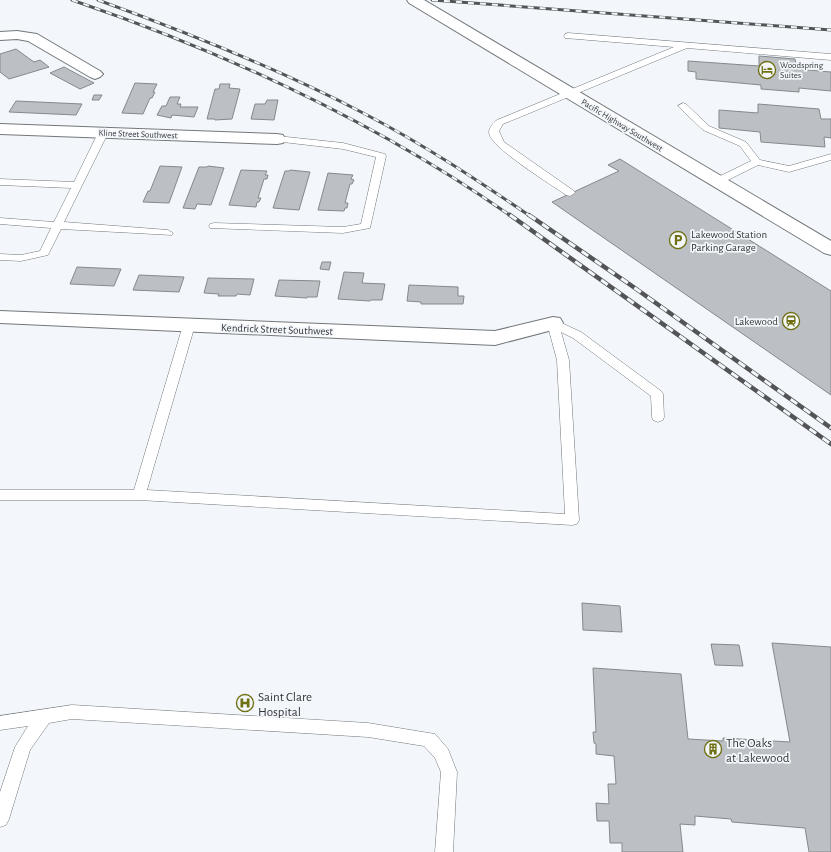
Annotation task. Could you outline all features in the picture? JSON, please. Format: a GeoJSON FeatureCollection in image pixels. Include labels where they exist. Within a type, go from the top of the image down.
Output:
{"type":"FeatureCollection","features":[{"type":"Feature","properties":{"kind":"street","name":"Pacific Highway Southwest"},"geometry":{"type":"LineString","coordinates":[[414,0],[831,249]]}},
{"type":"Feature","properties":{"kind":"street"},"geometry":{"type":"LineString","coordinates":[[0,36],[17,35],[32,37],[95,74]]}},
{"type":"Feature","properties":{"kind":"street","name":"Kline Street Southwest"},"geometry":{"type":"LineString","coordinates":[[0,130],[277,139]]}},
{"type":"Feature","properties":{"kind":"street","name":"Kendrick Street Southwest"},"geometry":{"type":"LineString","coordinates":[[0,317],[495,338],[553,323]]}},
{"type":"Feature","properties":{"kind":"lane"},"geometry":{"type":"LineString","coordinates":[[568,36],[831,57]]}},
{"type":"Feature","properties":{"kind":"lane"},"geometry":{"type":"LineString","coordinates":[[570,193],[504,147],[497,140],[494,132],[495,126],[500,122],[684,46]]}},
{"type":"Feature","properties":{"kind":"lane"},"geometry":{"type":"LineString","coordinates":[[683,106],[706,128],[743,144],[756,162]]}},
{"type":"Feature","properties":{"kind":"lane"},"geometry":{"type":"LineString","coordinates":[[0,257],[21,258],[44,253],[103,133]]}},
{"type":"Feature","properties":{"kind":"lane"},"geometry":{"type":"LineString","coordinates":[[214,226],[343,230],[366,226],[381,156],[365,150],[344,146],[277,139]]}},
{"type":"Feature","properties":{"kind":"lane"},"geometry":{"type":"LineString","coordinates":[[718,181],[756,162],[789,169],[831,157]]}},
{"type":"Feature","properties":{"kind":"lane"},"geometry":{"type":"LineString","coordinates":[[0,182],[77,185]]}},
{"type":"Feature","properties":{"kind":"lane"},"geometry":{"type":"LineString","coordinates":[[0,221],[168,233]]}},
{"type":"Feature","properties":{"kind":"lane"},"geometry":{"type":"LineString","coordinates":[[553,323],[577,335],[656,394],[658,416]]}},
{"type":"Feature","properties":{"kind":"lane"},"geometry":{"type":"LineString","coordinates":[[0,494],[138,495],[572,520],[563,360],[553,323]]}},
{"type":"Feature","properties":{"kind":"lane"},"geometry":{"type":"LineString","coordinates":[[138,495],[189,325]]}},
{"type":"Feature","properties":{"kind":"lane"},"geometry":{"type":"LineString","coordinates":[[0,723],[72,712],[368,730],[429,739],[442,754],[449,772],[444,852]]}},
{"type":"Feature","properties":{"kind":"lane"},"geometry":{"type":"LineString","coordinates":[[0,820],[23,747],[44,717]]}},
{"type":"Feature","properties":{"kind":"building"},"geometry":{"type":"Polygon","coordinates":[[[16,49],[34,62],[40,60],[49,67],[9,79],[0,72],[0,54],[16,49]]]}},
{"type":"Feature","properties":{"kind":"building"},"geometry":{"type":"Polygon","coordinates":[[[759,56],[795,59],[797,69],[831,72],[831,91],[799,88],[799,92],[761,89],[761,85],[696,79],[696,72],[688,71],[688,61],[759,66],[759,56]]]}},
{"type":"Feature","properties":{"kind":"building"},"geometry":{"type":"Polygon","coordinates":[[[64,67],[94,83],[80,89],[50,73],[64,67]]]}},
{"type":"Feature","properties":{"kind":"building"},"geometry":{"type":"Polygon","coordinates":[[[135,83],[157,84],[153,92],[155,92],[152,98],[150,98],[143,114],[122,113],[135,83]]]}},
{"type":"Feature","properties":{"kind":"building"},"geometry":{"type":"Polygon","coordinates":[[[220,84],[230,84],[229,88],[240,89],[232,119],[207,119],[215,89],[219,89],[220,84]]]}},
{"type":"Feature","properties":{"kind":"building"},"geometry":{"type":"Polygon","coordinates":[[[94,95],[102,95],[99,100],[92,100],[94,95]]]}},
{"type":"Feature","properties":{"kind":"building"},"geometry":{"type":"Polygon","coordinates":[[[170,97],[180,97],[177,104],[181,104],[180,107],[198,107],[194,117],[172,115],[171,118],[157,115],[162,106],[166,106],[170,97]]]}},
{"type":"Feature","properties":{"kind":"building"},"geometry":{"type":"Polygon","coordinates":[[[267,100],[278,100],[274,120],[251,119],[255,104],[265,104],[267,100]]]}},
{"type":"Feature","properties":{"kind":"building"},"geometry":{"type":"Polygon","coordinates":[[[16,101],[82,104],[76,115],[9,112],[16,101]]]}},
{"type":"Feature","properties":{"kind":"building"},"geometry":{"type":"Polygon","coordinates":[[[758,104],[819,109],[821,119],[831,119],[831,138],[824,137],[825,147],[761,142],[760,132],[719,128],[719,110],[758,113],[758,104]]]}},
{"type":"Feature","properties":{"kind":"building","name":"Lakewood Station Parking Garage"},"geometry":{"type":"Polygon","coordinates":[[[620,159],[831,291],[831,395],[552,202],[619,171],[608,165],[620,159]]]}},
{"type":"Feature","properties":{"kind":"building"},"geometry":{"type":"Polygon","coordinates":[[[160,166],[182,167],[169,203],[143,202],[148,191],[150,191],[160,166]]]}},
{"type":"Feature","properties":{"kind":"building"},"geometry":{"type":"Polygon","coordinates":[[[208,166],[224,168],[211,205],[197,204],[195,209],[183,208],[199,167],[208,166]]]}},
{"type":"Feature","properties":{"kind":"building"},"geometry":{"type":"Polygon","coordinates":[[[241,170],[267,171],[265,175],[268,175],[267,179],[264,179],[258,198],[261,198],[259,202],[257,202],[256,207],[229,205],[241,170]]]}},
{"type":"Feature","properties":{"kind":"building"},"geometry":{"type":"Polygon","coordinates":[[[285,171],[310,172],[299,210],[273,208],[285,171]]]}},
{"type":"Feature","properties":{"kind":"building"},"geometry":{"type":"Polygon","coordinates":[[[328,173],[353,175],[351,179],[354,180],[352,184],[350,184],[345,203],[348,203],[347,208],[345,208],[344,211],[318,210],[328,173]]]}},
{"type":"Feature","properties":{"kind":"building"},"geometry":{"type":"Polygon","coordinates":[[[322,262],[331,262],[329,270],[320,269],[322,262]]]}},
{"type":"Feature","properties":{"kind":"building"},"geometry":{"type":"Polygon","coordinates":[[[77,267],[121,269],[114,286],[70,284],[77,267]]]}},
{"type":"Feature","properties":{"kind":"building"},"geometry":{"type":"Polygon","coordinates":[[[344,272],[364,273],[362,283],[385,284],[382,300],[370,301],[338,299],[344,272]]]}},
{"type":"Feature","properties":{"kind":"building"},"geometry":{"type":"Polygon","coordinates":[[[139,275],[184,277],[179,292],[133,290],[139,275]]]}},
{"type":"Feature","properties":{"kind":"building"},"geometry":{"type":"Polygon","coordinates":[[[208,278],[254,279],[250,295],[237,294],[236,296],[218,296],[219,294],[204,293],[208,278]]]}},
{"type":"Feature","properties":{"kind":"building"},"geometry":{"type":"Polygon","coordinates":[[[279,280],[320,281],[317,297],[307,298],[275,296],[279,280]]]}},
{"type":"Feature","properties":{"kind":"building"},"geometry":{"type":"Polygon","coordinates":[[[409,285],[458,287],[458,296],[464,296],[463,304],[421,304],[421,302],[407,301],[409,285]]]}},
{"type":"Feature","properties":{"kind":"building"},"geometry":{"type":"Polygon","coordinates":[[[582,603],[620,606],[622,632],[583,630],[582,603]]]}},
{"type":"Feature","properties":{"kind":"building","name":"The Oaks at Lakewood"},"geometry":{"type":"Polygon","coordinates":[[[772,643],[831,647],[831,852],[809,852],[805,828],[732,822],[731,819],[695,816],[695,825],[680,824],[683,852],[622,852],[622,843],[610,843],[609,821],[597,821],[596,803],[609,804],[608,784],[616,784],[614,756],[596,754],[596,744],[594,743],[593,732],[596,732],[593,668],[681,674],[688,739],[723,741],[723,738],[790,742],[772,643]]]}},
{"type":"Feature","properties":{"kind":"building"},"geometry":{"type":"Polygon","coordinates":[[[711,644],[739,645],[743,666],[715,665],[711,644]]]}},
{"type":"Feature","properties":{"kind":"railway"},"geometry":{"type":"LineString","coordinates":[[72,0],[187,43],[243,67],[354,120],[460,182],[511,216]]}},
{"type":"Feature","properties":{"kind":"railway"},"geometry":{"type":"LineString","coordinates":[[98,0],[233,52],[333,98],[429,150],[530,216]]}},
{"type":"Feature","properties":{"kind":"railway"},"geometry":{"type":"LineString","coordinates":[[432,0],[831,30]]}},
{"type":"Feature","properties":{"kind":"railway"},"geometry":{"type":"LineString","coordinates":[[510,215],[831,444]]}},
{"type":"Feature","properties":{"kind":"railway"},"geometry":{"type":"LineString","coordinates":[[529,215],[632,286],[831,428]]}},
{"type":"Feature","properties":{"kind":"place","name":"Woodspring Suites"},"geometry":{"type":"Point","coordinates":[767,70]}},
{"type":"Feature","properties":{"kind":"place","name":"Lakewood Station Parking Garage"},"geometry":{"type":"Point","coordinates":[678,240]}},
{"type":"Feature","properties":{"kind":"place","name":"Lakewood"},"geometry":{"type":"Point","coordinates":[791,321]}},
{"type":"Feature","properties":{"kind":"place","name":"Saint Clare Hospital"},"geometry":{"type":"Point","coordinates":[245,703]}},
{"type":"Feature","properties":{"kind":"place","name":"The Oaks at Lakewood"},"geometry":{"type":"Point","coordinates":[713,749]}}]}
